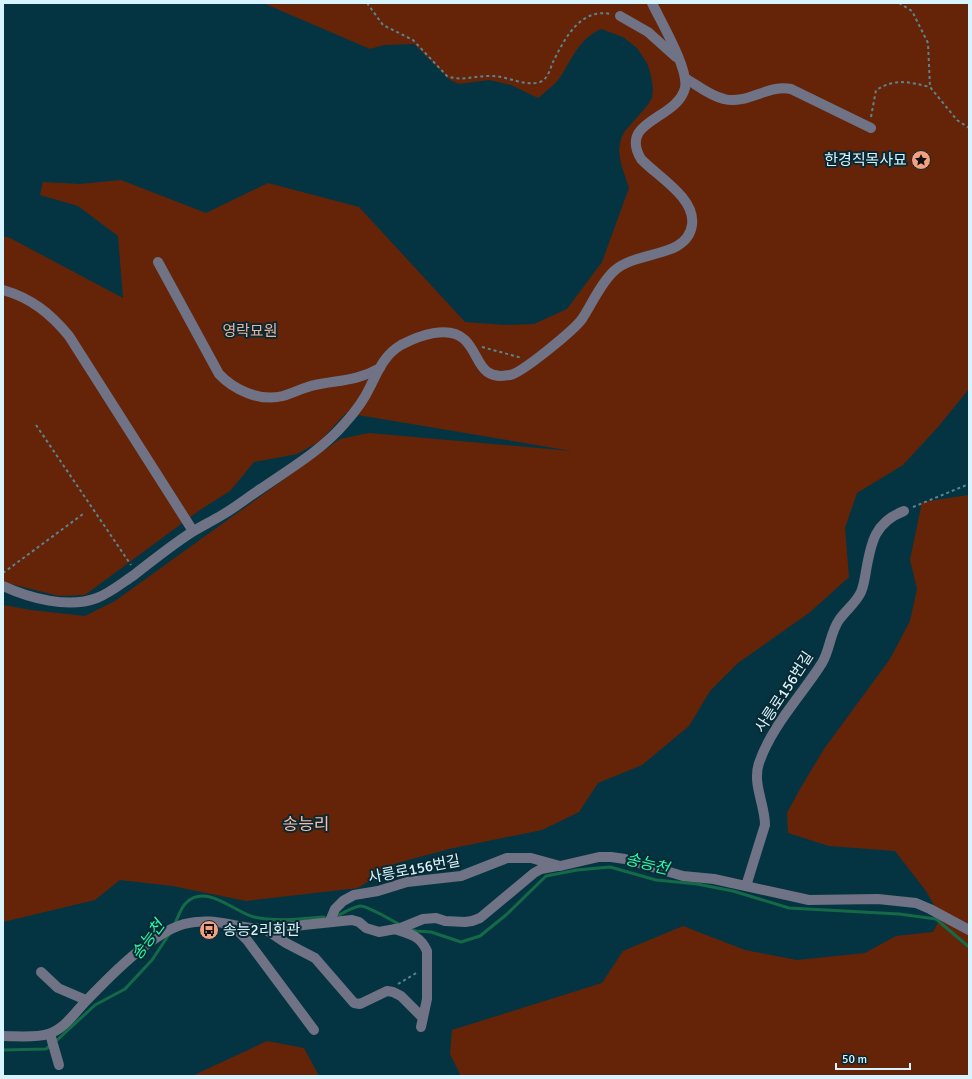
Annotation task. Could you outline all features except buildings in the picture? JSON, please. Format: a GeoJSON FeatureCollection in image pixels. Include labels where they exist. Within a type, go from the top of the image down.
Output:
{"type":"FeatureCollection","features":[{"type":"Feature","properties":{"kind":"street"},"geometry":{"type":"LineString","coordinates":[[3,586],[18,593],[43,599],[61,601],[97,598],[136,573],[193,531],[229,511],[320,449],[356,410],[386,358],[400,346],[438,333],[453,334],[461,337],[467,342],[479,365],[493,375],[509,376],[517,373],[535,360],[579,323],[614,271],[638,258],[676,248],[684,243],[689,237],[693,216],[690,207],[684,199],[641,160],[636,151],[634,142],[640,130],[676,103],[685,87],[685,78],[680,62],[652,3]]}},
{"type":"Feature","properties":{"kind":"street"},"geometry":{"type":"LineString","coordinates":[[620,16],[648,32],[680,62]]}},
{"type":"Feature","properties":{"kind":"street"},"geometry":{"type":"LineString","coordinates":[[685,78],[706,91],[722,99],[728,100],[739,100],[782,87],[791,89],[871,128]]}},
{"type":"Feature","properties":{"kind":"street"},"geometry":{"type":"LineString","coordinates":[[158,262],[219,374],[232,386],[255,395],[276,397],[315,385],[361,377],[380,368]]}},
{"type":"Feature","properties":{"kind":"street"},"geometry":{"type":"LineString","coordinates":[[3,290],[34,302],[46,311],[68,336],[193,531]]}},
{"type":"Feature","properties":{"kind":"street","name":"사릉로156번길"},"geometry":{"type":"LineString","coordinates":[[746,886],[765,825],[765,817],[757,788],[760,761],[789,710],[823,661],[839,621],[862,591],[870,545],[875,536],[881,526],[893,516],[904,511]]}},
{"type":"Feature","properties":{"kind":"street","name":"사릉로156번길"},"geometry":{"type":"LineString","coordinates":[[398,928],[423,919],[436,918],[445,921],[472,921],[480,918],[498,900],[541,869],[599,857],[611,857],[625,859],[683,876],[714,879],[809,900],[878,899],[916,903],[930,908],[969,930]]}},
{"type":"Feature","properties":{"kind":"street","name":"사릉로156번길"},"geometry":{"type":"LineString","coordinates":[[330,921],[335,909],[343,901],[354,895],[378,891],[407,882],[461,876],[507,858],[531,858],[560,866]]}},
{"type":"Feature","properties":{"kind":"street"},"geometry":{"type":"LineString","coordinates":[[3,1036],[50,1035],[68,1021],[86,1000],[125,962],[163,934],[183,925],[207,922],[231,923],[254,929],[265,929],[330,921],[352,920],[359,922],[366,928],[379,932],[398,928],[416,936],[420,939],[426,950],[427,967],[427,999],[422,1016],[421,1027]]}},
{"type":"Feature","properties":{"kind":"street"},"geometry":{"type":"LineString","coordinates":[[231,923],[247,940],[314,1030]]}},
{"type":"Feature","properties":{"kind":"street"},"geometry":{"type":"LineString","coordinates":[[265,929],[286,944],[315,958],[354,1002],[360,1004],[387,991],[401,996],[422,1016]]}},
{"type":"Feature","properties":{"kind":"street"},"geometry":{"type":"LineString","coordinates":[[41,972],[58,988],[86,1000]]}},
{"type":"Feature","properties":{"kind":"street"},"geometry":{"type":"LineString","coordinates":[[50,1035],[59,1065]]}},
{"type":"Feature","properties":{"kind":"path"},"geometry":{"type":"LineString","coordinates":[[367,3],[383,25],[413,40],[447,76],[454,79],[493,76],[532,83],[539,82],[547,76],[564,41],[583,19],[602,12],[620,16]]}},
{"type":"Feature","properties":{"kind":"path"},"geometry":{"type":"LineString","coordinates":[[900,3],[912,11],[928,43],[930,87],[957,120],[969,128]]}},
{"type":"Feature","properties":{"kind":"path"},"geometry":{"type":"LineString","coordinates":[[871,128],[872,104],[876,90],[887,83],[903,81],[930,87]]}},
{"type":"Feature","properties":{"kind":"path"},"geometry":{"type":"LineString","coordinates":[[478,345],[519,358],[535,360]]}},
{"type":"Feature","properties":{"kind":"path"},"geometry":{"type":"LineString","coordinates":[[36,425],[136,573]]}},
{"type":"Feature","properties":{"kind":"path"},"geometry":{"type":"LineString","coordinates":[[904,511],[969,484]]}},
{"type":"Feature","properties":{"kind":"path"},"geometry":{"type":"LineString","coordinates":[[3,573],[83,514]]}},
{"type":"Feature","properties":{"kind":"path"},"geometry":{"type":"LineString","coordinates":[[387,991],[427,967]]}},
{"type":"Feature","properties":{"kind":"green space","name":"영락묘원"},"geometry":{"type":"Polygon","coordinates":[[[263,3],[969,3],[969,389],[938,427],[903,465],[857,493],[845,528],[849,577],[809,613],[738,663],[710,691],[689,726],[642,765],[598,783],[579,812],[542,830],[449,849],[397,863],[358,888],[246,901],[172,886],[120,880],[95,900],[3,922],[3,605],[31,610],[85,616],[115,601],[340,439],[369,433],[572,451],[346,413],[319,442],[297,454],[254,462],[230,491],[200,510],[85,595],[59,596],[3,582],[3,236],[10,238],[123,298],[118,236],[78,206],[40,195],[43,182],[80,184],[121,180],[206,213],[268,183],[359,207],[465,322],[505,325],[534,324],[567,309],[602,262],[629,188],[621,164],[619,150],[621,139],[625,131],[647,106],[652,98],[653,89],[647,63],[637,48],[623,37],[601,29],[593,33],[577,49],[559,79],[538,98],[511,85],[489,80],[459,84],[450,80],[414,44],[384,45],[370,49],[263,3]]]}},
{"type":"Feature","properties":{"kind":"green space"},"geometry":{"type":"Polygon","coordinates":[[[969,495],[969,1076],[461,1076],[450,1054],[452,1030],[602,983],[623,951],[683,926],[745,950],[797,960],[865,953],[896,936],[933,932],[941,917],[926,891],[895,851],[829,846],[788,833],[787,813],[824,749],[890,659],[910,621],[917,589],[910,560],[922,502],[969,495]]]}},
{"type":"Feature","properties":{"kind":"green space"},"geometry":{"type":"Polygon","coordinates":[[[267,1041],[304,1048],[319,1076],[192,1076],[267,1041]]]}},
{"type":"Feature","properties":{"kind":"waterway","name":"송능천"},"geometry":{"type":"LineString","coordinates":[[409,929],[431,932],[461,942],[480,936],[506,915],[546,876],[577,870],[610,867],[656,880],[697,884],[733,891],[789,908],[899,914],[936,919],[969,947]]}},
{"type":"Feature","properties":{"kind":"waterway","name":"송능천"},"geometry":{"type":"LineString","coordinates":[[174,925],[184,905],[194,898],[202,896],[211,897],[246,914],[262,919],[289,920],[324,917]]}},
{"type":"Feature","properties":{"kind":"waterway","name":"송능천"},"geometry":{"type":"LineString","coordinates":[[339,915],[355,907],[363,906],[401,925]]}},
{"type":"Feature","properties":{"kind":"waterway","name":"송능천"},"geometry":{"type":"LineString","coordinates":[[55,1042],[95,1005],[125,989],[152,960],[170,933]]}},
{"type":"Feature","properties":{"kind":"waterway","name":"송능천"},"geometry":{"type":"LineString","coordinates":[[3,1050],[46,1049],[51,1045]]}},
{"type":"Feature","properties":{"kind":"place","name":"한경직목사묘"},"geometry":{"type":"Point","coordinates":[921,160]}},
{"type":"Feature","properties":{"kind":"place","name":"송능2리회관"},"geometry":{"type":"Point","coordinates":[209,930]}},
{"type":"Feature","properties":{"kind":"district","name":"송능리"},"geometry":{"type":"Point","coordinates":[306,824]}}]}
